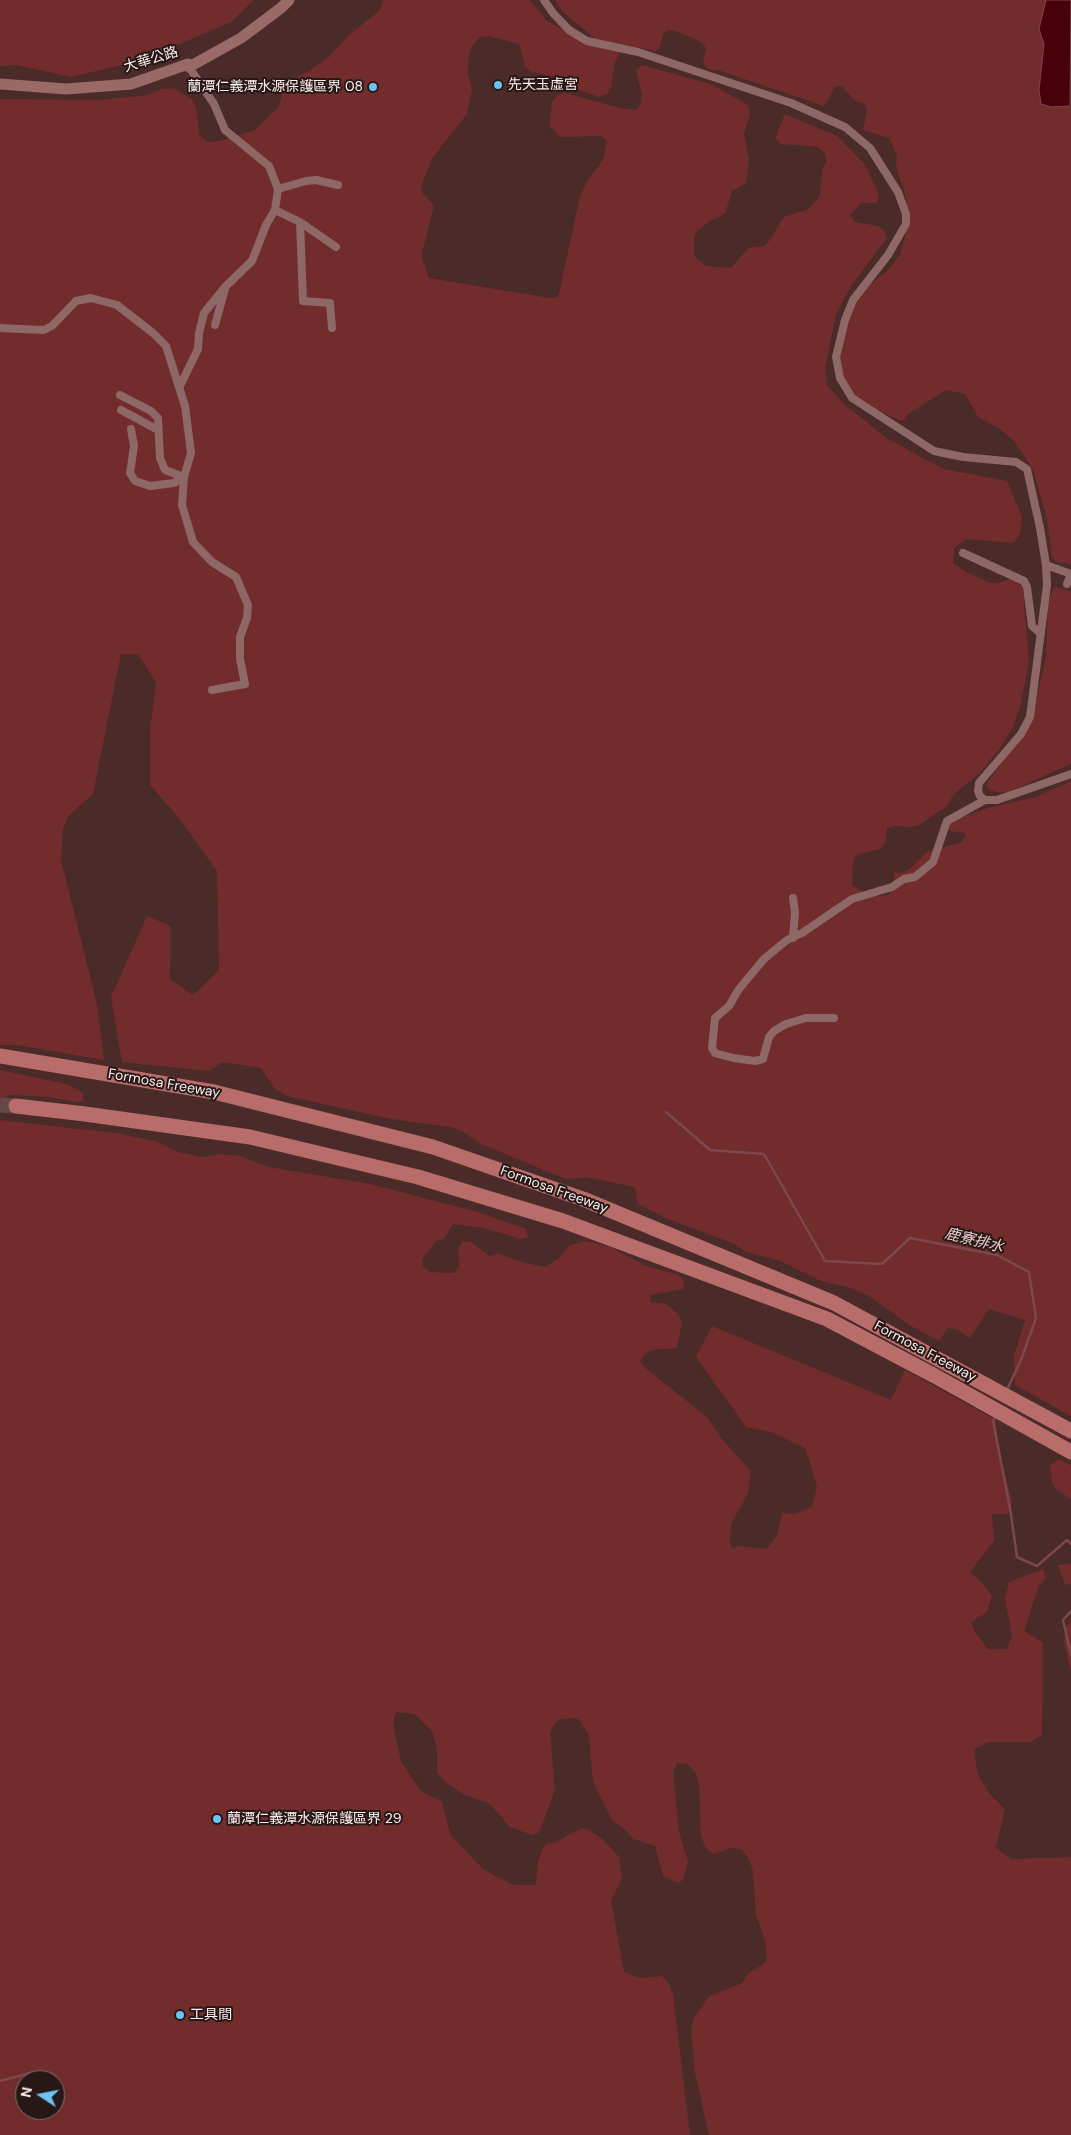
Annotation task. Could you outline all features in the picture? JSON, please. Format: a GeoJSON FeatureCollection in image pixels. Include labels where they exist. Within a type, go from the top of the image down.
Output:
{"type":"FeatureCollection","features":[{"type":"Feature","properties":{"kind":"highway","name":"Formosa Freeway"},"geometry":{"type":"LineString","coordinates":[[0,1056],[214,1092],[433,1147],[583,1199],[834,1303],[1067,1429]]}},
{"type":"Feature","properties":{"kind":"highway","name":"Formosa Freeway"},"geometry":{"type":"LineString","coordinates":[[16,1106],[250,1138],[418,1177],[563,1221],[826,1319],[935,1376],[1071,1452]]}},
{"type":"Feature","properties":{"kind":"main road","name":"大華公路"},"geometry":{"type":"LineString","coordinates":[[0,84],[66,89],[131,84],[188,64],[190,66],[241,38],[289,0]]}},
{"type":"Feature","properties":{"kind":"street"},"geometry":{"type":"LineString","coordinates":[[544,0],[569,30],[587,41],[638,52],[791,103],[845,127],[870,148],[898,192],[906,214],[906,224],[888,256],[853,300],[845,320],[836,357],[840,378],[852,398],[934,451],[963,457],[1016,462],[1024,466],[1031,479],[1046,565],[1046,585],[1030,717],[1020,734],[979,783],[978,791],[985,800]]}},
{"type":"Feature","properties":{"kind":"street"},"geometry":{"type":"LineString","coordinates":[[180,386],[198,349],[199,333],[204,313],[225,287],[252,261],[266,225],[275,210],[278,189],[269,166],[225,130],[214,104],[190,66]]}},
{"type":"Feature","properties":{"kind":"street"},"geometry":{"type":"LineString","coordinates":[[278,189],[316,180],[338,185]]}},
{"type":"Feature","properties":{"kind":"street"},"geometry":{"type":"LineString","coordinates":[[275,210],[300,222],[336,247]]}},
{"type":"Feature","properties":{"kind":"street"},"geometry":{"type":"LineString","coordinates":[[300,222],[303,301],[330,303],[332,328]]}},
{"type":"Feature","properties":{"kind":"street"},"geometry":{"type":"LineString","coordinates":[[215,325],[225,287]]}},
{"type":"Feature","properties":{"kind":"street"},"geometry":{"type":"LineString","coordinates":[[0,328],[44,330],[52,326],[76,301],[91,298],[117,305],[153,333],[166,346],[185,406],[191,453],[184,477],[182,505],[193,542],[212,562],[236,577],[248,605],[247,618],[240,637],[240,659],[245,684],[212,690]]}},
{"type":"Feature","properties":{"kind":"street"},"geometry":{"type":"LineString","coordinates":[[120,395],[151,412],[158,418],[160,458],[165,470],[184,477]]}},
{"type":"Feature","properties":{"kind":"street"},"geometry":{"type":"LineString","coordinates":[[121,410],[158,430]]}},
{"type":"Feature","properties":{"kind":"street"},"geometry":{"type":"LineString","coordinates":[[131,429],[134,446],[130,473],[135,481],[150,486],[174,483],[184,477]]}},
{"type":"Feature","properties":{"kind":"street"},"geometry":{"type":"LineString","coordinates":[[963,553],[1024,580],[1027,587],[1032,626],[1040,633]]}},
{"type":"Feature","properties":{"kind":"street"},"geometry":{"type":"LineString","coordinates":[[1046,565],[1071,574],[1067,584]]}},
{"type":"Feature","properties":{"kind":"street"},"geometry":{"type":"LineString","coordinates":[[834,1018],[806,1018],[786,1024],[774,1031],[769,1038],[763,1059],[756,1061],[715,1053],[712,1048],[715,1018],[729,1006],[739,989],[764,959],[792,938],[852,899],[892,887],[904,879],[915,877],[933,862],[947,821],[985,800],[997,800],[1071,774]]}},
{"type":"Feature","properties":{"kind":"street"},"geometry":{"type":"LineString","coordinates":[[792,938],[796,912],[793,898]]}},
{"type":"Feature","properties":{"kind":"shaded area"},"geometry":{"type":"Polygon","coordinates":[[[0,0],[254,0],[231,22],[140,61],[70,77],[17,65],[0,66],[0,0]]]}},
{"type":"Feature","properties":{"kind":"shaded area"},"geometry":{"type":"Polygon","coordinates":[[[384,0],[530,0],[546,20],[567,32],[615,48],[620,55],[615,62],[611,87],[607,94],[599,97],[577,89],[563,78],[532,72],[525,67],[519,44],[488,36],[480,37],[475,42],[470,50],[468,65],[472,89],[467,114],[433,157],[421,186],[423,194],[434,206],[422,253],[429,278],[550,298],[558,297],[580,197],[587,181],[603,160],[607,141],[601,136],[560,137],[550,126],[552,101],[558,95],[566,93],[620,108],[636,110],[641,103],[642,95],[636,70],[642,65],[711,84],[748,105],[750,113],[744,135],[749,159],[746,183],[732,191],[725,214],[710,221],[697,231],[694,239],[694,256],[706,266],[731,268],[748,248],[764,246],[770,240],[784,217],[809,209],[820,196],[822,169],[827,162],[825,154],[819,148],[812,146],[780,144],[775,138],[785,114],[837,136],[866,166],[879,195],[877,203],[861,203],[850,215],[855,222],[878,226],[884,231],[887,238],[852,285],[836,314],[825,369],[827,385],[843,403],[885,437],[921,457],[944,469],[1007,481],[1022,520],[1019,537],[1013,543],[966,539],[954,548],[953,563],[966,572],[990,583],[998,583],[1014,578],[1022,579],[1029,660],[1021,704],[1013,727],[1000,748],[979,774],[954,794],[946,807],[919,825],[887,828],[885,843],[880,849],[858,854],[853,861],[852,885],[865,893],[881,896],[888,895],[894,889],[894,872],[902,873],[910,869],[927,852],[962,842],[966,833],[950,831],[943,827],[948,822],[988,808],[1036,797],[1071,781],[1071,1416],[1015,1385],[1014,1356],[1025,1320],[989,1309],[970,1338],[956,1329],[948,1328],[939,1341],[909,1325],[869,1296],[851,1288],[821,1281],[778,1260],[746,1252],[732,1243],[668,1219],[638,1204],[635,1187],[586,1177],[569,1179],[561,1177],[481,1144],[460,1130],[450,1127],[391,1119],[287,1096],[274,1088],[261,1068],[222,1062],[209,1071],[122,1062],[111,997],[147,916],[171,926],[170,979],[193,995],[219,970],[217,871],[179,818],[150,785],[150,731],[156,682],[138,654],[121,654],[93,794],[69,815],[63,829],[61,860],[97,1004],[104,1060],[17,1045],[0,1045],[0,99],[99,100],[147,95],[162,89],[173,88],[193,100],[197,112],[199,135],[208,142],[220,141],[255,130],[279,107],[284,84],[307,72],[329,57],[348,36],[378,12],[384,0]]]}},
{"type":"Feature","properties":{"kind":"shaded area"},"geometry":{"type":"Polygon","coordinates":[[[555,0],[1046,0],[1039,29],[1044,44],[1039,90],[1041,103],[1051,107],[1071,106],[1071,564],[1057,562],[1052,557],[1047,519],[1033,469],[1015,442],[1000,429],[978,417],[965,394],[946,390],[908,414],[905,420],[899,420],[865,405],[855,398],[845,381],[838,355],[846,316],[866,287],[887,271],[900,255],[909,222],[906,197],[896,167],[897,155],[889,138],[863,130],[867,111],[865,104],[854,100],[842,86],[836,86],[824,106],[718,70],[711,70],[703,62],[706,49],[703,43],[676,31],[668,30],[663,34],[660,47],[656,51],[596,39],[563,12],[555,0]]]}},
{"type":"Feature","properties":{"kind":"shaded area"},"geometry":{"type":"Polygon","coordinates":[[[1046,0],[1071,0],[1070,106],[1051,107],[1041,104],[1039,90],[1044,44],[1039,29],[1046,0]]]}},
{"type":"Feature","properties":{"kind":"shaded area"},"geometry":{"type":"Polygon","coordinates":[[[1056,587],[1071,591],[1071,764],[1013,790],[1001,793],[989,790],[986,784],[1018,741],[1035,707],[1046,656],[1048,606],[1051,593],[1056,587]]]}},
{"type":"Feature","properties":{"kind":"shaded area"},"geometry":{"type":"Polygon","coordinates":[[[0,1070],[67,1084],[83,1093],[83,1101],[75,1102],[50,1097],[8,1095],[0,1101],[0,1070]]]}},
{"type":"Feature","properties":{"kind":"shaded area"},"geometry":{"type":"Polygon","coordinates":[[[0,1120],[115,1133],[155,1141],[178,1152],[202,1157],[222,1154],[240,1156],[269,1167],[370,1184],[478,1212],[526,1229],[528,1237],[521,1239],[483,1228],[453,1224],[444,1239],[436,1241],[422,1259],[423,1267],[430,1272],[453,1273],[459,1267],[458,1250],[462,1241],[471,1242],[490,1256],[498,1253],[521,1262],[545,1267],[559,1258],[570,1245],[586,1241],[610,1247],[646,1266],[679,1275],[684,1281],[683,1289],[651,1295],[650,1302],[666,1304],[678,1314],[682,1322],[677,1348],[652,1350],[645,1354],[640,1361],[645,1368],[707,1417],[721,1438],[751,1471],[748,1494],[732,1522],[729,1540],[732,1548],[741,1546],[766,1549],[777,1536],[782,1513],[795,1514],[812,1507],[817,1487],[806,1450],[771,1432],[746,1427],[696,1357],[712,1326],[891,1400],[905,1370],[996,1420],[997,1445],[1012,1502],[1008,1514],[992,1514],[994,1541],[970,1572],[983,1584],[992,1597],[986,1613],[971,1622],[975,1632],[988,1649],[1007,1649],[1012,1636],[1005,1599],[1009,1582],[1043,1569],[1046,1578],[1038,1588],[1024,1631],[1043,1643],[1042,1735],[1030,1742],[988,1742],[974,1749],[977,1772],[988,1792],[1005,1809],[996,1848],[1011,1859],[1071,1857],[1071,2135],[709,2135],[695,2073],[691,2029],[694,2018],[708,1997],[742,1983],[749,1973],[765,1963],[767,1957],[765,1940],[756,1915],[753,1871],[749,1859],[741,1849],[730,1848],[714,1854],[705,1847],[701,1835],[699,1786],[696,1773],[688,1764],[677,1763],[673,1772],[679,1832],[688,1862],[683,1880],[678,1883],[663,1876],[655,1846],[633,1839],[626,1830],[612,1820],[593,1782],[589,1736],[580,1720],[574,1718],[561,1719],[556,1722],[550,1733],[555,1790],[541,1828],[538,1833],[532,1835],[510,1827],[490,1804],[463,1794],[444,1781],[437,1772],[437,1748],[432,1731],[414,1714],[397,1712],[394,1717],[394,1728],[401,1762],[421,1791],[442,1802],[451,1836],[484,1870],[513,1885],[536,1885],[538,1861],[544,1846],[548,1843],[554,1843],[580,1829],[587,1829],[603,1839],[619,1857],[622,1879],[611,1900],[624,1972],[639,1978],[662,1976],[669,1984],[673,1994],[690,2135],[0,2135],[0,1120]]]}},
{"type":"Feature","properties":{"kind":"shaded area"},"geometry":{"type":"Polygon","coordinates":[[[1058,1459],[1071,1465],[1071,1499],[1056,1489],[1052,1482],[1050,1465],[1058,1459]]]}},
{"type":"Feature","properties":{"kind":"shaded area"},"geometry":{"type":"Polygon","coordinates":[[[1071,1564],[1071,1584],[1065,1585],[1058,1565],[1071,1564]]]}},
{"type":"Feature","properties":{"kind":"shaded area"},"geometry":{"type":"Polygon","coordinates":[[[1071,1621],[1071,1671],[1064,1641],[1066,1627],[1071,1621]]]}},
{"type":"Feature","properties":{"kind":"waterway","name":"鹿寮排水"},"geometry":{"type":"LineString","coordinates":[[666,1112],[710,1150],[764,1154],[825,1261],[882,1264],[910,1238],[997,1255],[1029,1272],[1036,1318],[1021,1360],[1006,1392]]}},
{"type":"Feature","properties":{"kind":"waterway","name":"鹿寮排水"},"geometry":{"type":"LineString","coordinates":[[996,1415],[993,1421],[1010,1508],[1017,1557],[1037,1566],[1067,1540],[1071,1544]]}},
{"type":"Feature","properties":{"kind":"waterway","name":"鹿寮排水"},"geometry":{"type":"LineString","coordinates":[[1071,1611],[1063,1620],[1071,1655]]}},
{"type":"Feature","properties":{"kind":"waterway"},"geometry":{"type":"LineString","coordinates":[[0,2081],[15,2077]]}},
{"type":"Feature","properties":{"kind":"tunnel"},"geometry":{"type":"LineString","coordinates":[[0,1105],[16,1106]]}},
{"type":"Feature","properties":{"kind":"place","name":"先天玉虛宮"},"geometry":{"type":"Point","coordinates":[498,85]}},
{"type":"Feature","properties":{"kind":"place","name":"蘭潭仁義潭水源保護區界 08"},"geometry":{"type":"Point","coordinates":[373,87]}},
{"type":"Feature","properties":{"kind":"place","name":"蘭潭仁義潭水源保護區界 29"},"geometry":{"type":"Point","coordinates":[217,1819]}},
{"type":"Feature","properties":{"kind":"place","name":"工具間"},"geometry":{"type":"Point","coordinates":[180,2015]}}]}
